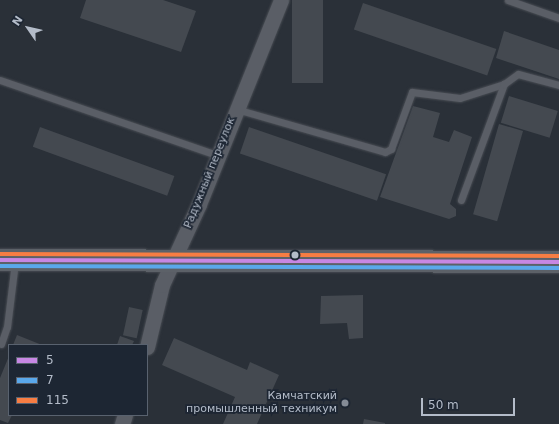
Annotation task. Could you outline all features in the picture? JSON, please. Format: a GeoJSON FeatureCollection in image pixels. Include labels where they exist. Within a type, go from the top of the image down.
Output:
{"type":"FeatureCollection","features":[{"type":"Feature","properties":{"kind":"main road"},"geometry":{"type":"LineString","coordinates":[[8,260],[559,262]]}},
{"type":"Feature","properties":{"kind":"street","name":"Радужный переулок"},"geometry":{"type":"LineString","coordinates":[[148,344],[162,285],[219,156],[236,109],[281,0]]}},
{"type":"Feature","properties":{"kind":"lane"},"geometry":{"type":"LineString","coordinates":[[508,0],[559,18]]}},
{"type":"Feature","properties":{"kind":"lane"},"geometry":{"type":"LineString","coordinates":[[236,109],[385,152],[391,148],[412,92],[460,98],[504,84],[518,74],[559,85]]}},
{"type":"Feature","properties":{"kind":"lane"},"geometry":{"type":"LineString","coordinates":[[0,80],[219,156]]}},
{"type":"Feature","properties":{"kind":"lane"},"geometry":{"type":"LineString","coordinates":[[461,200],[504,84]]}},
{"type":"Feature","properties":{"kind":"lane"},"geometry":{"type":"LineString","coordinates":[[1,344],[8,327],[8,260]]}},
{"type":"Feature","properties":{"kind":"building"},"geometry":{"type":"Polygon","coordinates":[[[86,0],[163,0],[196,11],[181,52],[80,18],[86,0]]]}},
{"type":"Feature","properties":{"kind":"building"},"geometry":{"type":"Polygon","coordinates":[[[292,0],[323,0],[323,83],[292,83],[292,0]]]}},
{"type":"Feature","properties":{"kind":"building"},"geometry":{"type":"Polygon","coordinates":[[[363,3],[496,49],[487,75],[354,29],[363,3]]]}},
{"type":"Feature","properties":{"kind":"building"},"geometry":{"type":"Polygon","coordinates":[[[504,31],[559,50],[559,79],[496,58],[504,31]]]}},
{"type":"Feature","properties":{"kind":"building"},"geometry":{"type":"Polygon","coordinates":[[[509,96],[558,111],[550,138],[501,123],[509,96]]]}},
{"type":"Feature","properties":{"kind":"building"},"geometry":{"type":"Polygon","coordinates":[[[413,106],[440,113],[433,137],[449,142],[454,130],[472,137],[450,204],[456,209],[456,216],[449,219],[380,197],[413,106]]]}},
{"type":"Feature","properties":{"kind":"building"},"geometry":{"type":"Polygon","coordinates":[[[499,124],[523,131],[497,221],[473,214],[499,124]]]}},
{"type":"Feature","properties":{"kind":"building"},"geometry":{"type":"Polygon","coordinates":[[[40,127],[174,176],[167,196],[33,147],[40,127]]]}},
{"type":"Feature","properties":{"kind":"building"},"geometry":{"type":"Polygon","coordinates":[[[249,127],[386,174],[377,201],[240,153],[249,127]]]}},
{"type":"Feature","properties":{"kind":"building"},"geometry":{"type":"Polygon","coordinates":[[[363,295],[363,338],[349,339],[347,323],[320,324],[321,296],[363,295]]]}},
{"type":"Feature","properties":{"kind":"building"},"geometry":{"type":"Polygon","coordinates":[[[129,307],[143,310],[137,338],[123,335],[129,307]]]}},
{"type":"Feature","properties":{"kind":"building"},"geometry":{"type":"Polygon","coordinates":[[[17,335],[40,344],[13,344],[17,335]]]}},
{"type":"Feature","properties":{"kind":"building"},"geometry":{"type":"Polygon","coordinates":[[[120,336],[134,341],[132,344],[117,344],[120,336]]]}},
{"type":"Feature","properties":{"kind":"building"},"geometry":{"type":"Polygon","coordinates":[[[174,338],[247,370],[250,362],[279,375],[257,424],[223,424],[235,397],[162,365],[174,338]]]}},
{"type":"Feature","properties":{"kind":"building"},"geometry":{"type":"Polygon","coordinates":[[[8,358],[8,416],[12,416],[8,423],[0,420],[0,378],[8,358]]]}},
{"type":"Feature","properties":{"kind":"building"},"geometry":{"type":"Polygon","coordinates":[[[364,419],[385,423],[385,424],[363,424],[364,419]]]}},
{"type":"Feature","properties":{"kind":"transit line","name":"115"},"geometry":{"type":"LineString","coordinates":[[0,254],[559,256]]}},
{"type":"Feature","properties":{"kind":"transit line","name":"5"},"geometry":{"type":"LineString","coordinates":[[0,260],[559,262]]}},
{"type":"Feature","properties":{"kind":"transit line","name":"7"},"geometry":{"type":"LineString","coordinates":[[0,266],[559,268]]}},
{"type":"Feature","properties":{"kind":"place","name":"Камчатский промышленный техникум"},"geometry":{"type":"Point","coordinates":[345,403]}}]}
